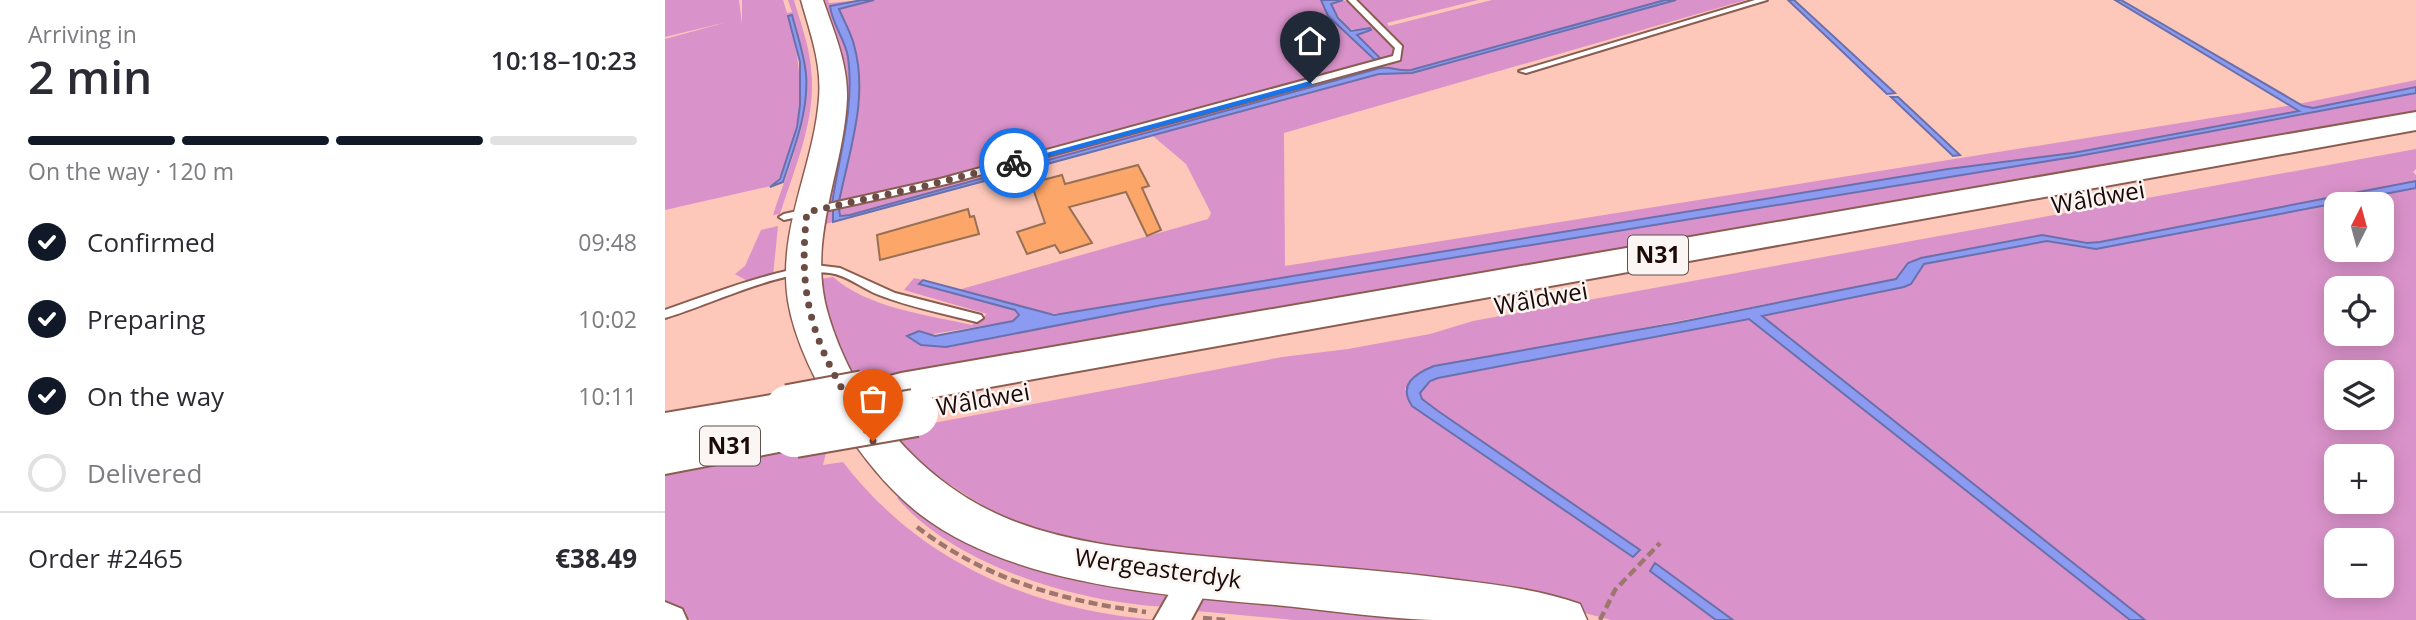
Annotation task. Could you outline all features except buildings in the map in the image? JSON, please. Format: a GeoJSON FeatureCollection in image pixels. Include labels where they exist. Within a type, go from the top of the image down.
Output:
{"type":"FeatureCollection","features":[{"type":"Feature","properties":{"kind":"highway","name":"Wâldwei"},"geometry":{"type":"LineString","coordinates":[[665,457],[791,421],[2416,121]]}},
{"type":"Feature","properties":{"kind":"highway","name":"Wâldwei"},"geometry":{"type":"LineString","coordinates":[[908,400],[2416,140]]}},
{"type":"Feature","properties":{"kind":"highway","name":"Wâldwei"},"geometry":{"type":"LineString","coordinates":[[665,429],[791,421]]}},
{"type":"Feature","properties":{"kind":"street","name":"Wergeasterdyk"},"geometry":{"type":"LineString","coordinates":[[812,0],[828,48],[833,89],[830,122],[796,215],[806,299],[814,332],[837,381],[873,441],[919,488],[957,515],[1011,539],[1112,567],[1466,602],[1562,620]]}},
{"type":"Feature","properties":{"kind":"street"},"geometry":{"type":"LineString","coordinates":[[1172,620],[1197,577]]}},
{"type":"Feature","properties":{"kind":"lane"},"geometry":{"type":"LineString","coordinates":[[796,215],[941,182],[1397,58],[1399,48],[1352,0]]}},
{"type":"Feature","properties":{"kind":"lane"},"geometry":{"type":"LineString","coordinates":[[1523,71],[1763,0]]}},
{"type":"Feature","properties":{"kind":"lane"},"geometry":{"type":"LineString","coordinates":[[665,314],[803,271],[831,269],[882,292],[977,318]]}},
{"type":"Feature","properties":{"kind":"path"},"geometry":{"type":"LineString","coordinates":[[1600,620],[1615,590],[1660,543]]}},
{"type":"Feature","properties":{"kind":"shaded area"},"geometry":{"type":"Polygon","coordinates":[[[665,0],[739,0],[742,24],[742,0],[783,0],[787,13],[792,12],[788,0],[794,0],[810,59],[811,105],[803,142],[780,214],[773,215],[795,148],[805,96],[805,63],[792,15],[788,16],[799,67],[800,99],[795,131],[781,174],[771,186],[665,210],[665,39],[727,22],[665,37],[665,0]]]}},
{"type":"Feature","properties":{"kind":"shaded area"},"geometry":{"type":"Polygon","coordinates":[[[820,0],[828,0],[829,3],[862,0],[830,6],[847,51],[850,76],[848,112],[832,203],[849,155],[857,122],[860,88],[857,63],[839,9],[874,0],[1321,0],[1328,16],[1376,61],[1381,59],[1357,35],[1370,30],[1348,29],[1331,6],[1334,2],[1350,0],[1396,48],[1393,58],[924,185],[819,207],[820,0]]]}},
{"type":"Feature","properties":{"kind":"shaded area"},"geometry":{"type":"Polygon","coordinates":[[[1355,0],[1478,0],[1387,23],[1389,26],[1492,0],[1665,0],[1411,70],[1380,68],[850,215],[840,216],[833,210],[833,222],[815,227],[826,210],[942,183],[1383,65],[1400,58],[1403,48],[1355,0]]]}},
{"type":"Feature","properties":{"kind":"shaded area"},"geometry":{"type":"Polygon","coordinates":[[[1676,0],[1746,0],[1284,133],[1285,266],[2293,105],[2299,111],[2073,153],[1948,169],[1076,312],[1043,314],[958,290],[1208,219],[1211,213],[1186,164],[1153,136],[1379,74],[1412,73],[1676,0]]]}},
{"type":"Feature","properties":{"kind":"shaded area"},"geometry":{"type":"Polygon","coordinates":[[[2416,80],[2416,87],[2313,108],[2298,104],[2416,80]]]}},
{"type":"Feature","properties":{"kind":"shaded area"},"geometry":{"type":"Polygon","coordinates":[[[2416,93],[2416,113],[1344,299],[1263,309],[1185,328],[856,381],[831,331],[819,290],[820,279],[833,277],[863,296],[918,314],[972,325],[987,314],[904,290],[914,278],[923,280],[920,283],[1019,313],[1013,321],[927,335],[921,345],[946,347],[1162,305],[2079,156],[2416,93]]]}},
{"type":"Feature","properties":{"kind":"shaded area"},"geometry":{"type":"Polygon","coordinates":[[[2416,149],[2416,169],[2413,172],[2416,181],[2359,192],[2324,192],[2324,199],[2100,242],[2087,243],[2042,235],[1921,258],[1908,263],[1896,279],[1425,370],[1405,389],[1412,406],[1633,557],[1422,399],[1420,393],[1430,381],[1438,378],[1749,319],[2130,620],[1733,620],[1655,563],[1650,571],[1716,620],[1611,620],[1539,601],[1105,550],[1011,521],[988,509],[929,471],[891,431],[1282,357],[1348,349],[1430,334],[1473,321],[2416,149]]]}},
{"type":"Feature","properties":{"kind":"shaded area"},"geometry":{"type":"Polygon","coordinates":[[[2416,188],[2416,620],[2145,620],[1762,318],[1763,315],[1911,284],[1923,264],[2047,241],[2097,249],[2324,206],[2324,262],[2394,262],[2394,192],[2416,188]]]}},
{"type":"Feature","properties":{"kind":"shaded area"},"geometry":{"type":"Polygon","coordinates":[[[778,226],[773,276],[751,283],[735,274],[745,266],[761,230],[778,226]]]}},
{"type":"Feature","properties":{"kind":"shaded area"},"geometry":{"type":"Polygon","coordinates":[[[828,445],[823,465],[843,462],[874,497],[907,528],[944,554],[983,575],[1024,592],[1067,605],[1158,620],[691,620],[665,609],[665,472],[828,445]]]}},
{"type":"Feature","properties":{"kind":"shaded area"},"geometry":{"type":"Polygon","coordinates":[[[904,494],[1169,590],[1170,607],[1135,604],[1061,589],[986,562],[952,544],[922,522],[897,498],[904,494]]]}},
{"type":"Feature","properties":{"kind":"shaded area"},"geometry":{"type":"Polygon","coordinates":[[[1203,595],[1501,620],[1294,620],[1186,610],[1203,595]]]}},
{"type":"Feature","properties":{"kind":"water"},"geometry":{"type":"Polygon","coordinates":[[[874,0],[839,9],[854,45],[859,85],[856,124],[839,202],[832,204],[848,113],[850,76],[846,50],[830,6],[874,0]]]}},
{"type":"Feature","properties":{"kind":"water"},"geometry":{"type":"Polygon","coordinates":[[[1321,0],[1343,0],[1331,4],[1338,18],[1351,31],[1370,28],[1371,30],[1357,35],[1382,60],[1376,61],[1328,16],[1321,0]]]}},
{"type":"Feature","properties":{"kind":"water"},"geometry":{"type":"Polygon","coordinates":[[[1665,0],[1676,0],[1412,73],[1379,74],[833,222],[833,209],[839,208],[840,216],[850,215],[1380,68],[1411,70],[1665,0]]]}},
{"type":"Feature","properties":{"kind":"water"},"geometry":{"type":"Polygon","coordinates":[[[1788,0],[1794,0],[1895,93],[1887,94],[1788,0]]]}},
{"type":"Feature","properties":{"kind":"water"},"geometry":{"type":"Polygon","coordinates":[[[2115,0],[2121,0],[2303,106],[2313,108],[2416,87],[2416,93],[2079,156],[1162,305],[946,347],[921,345],[907,336],[919,331],[935,336],[1013,321],[1019,315],[1015,310],[919,284],[923,280],[1054,315],[1948,169],[2073,153],[2299,111],[2115,0]]]}},
{"type":"Feature","properties":{"kind":"water"},"geometry":{"type":"Polygon","coordinates":[[[792,15],[805,67],[805,102],[800,129],[783,182],[770,187],[780,179],[797,127],[800,105],[800,62],[788,16],[792,15]]]}},
{"type":"Feature","properties":{"kind":"water"},"geometry":{"type":"Polygon","coordinates":[[[1891,97],[1898,97],[1960,155],[1953,156],[1891,97]]]}},
{"type":"Feature","properties":{"kind":"water"},"geometry":{"type":"Polygon","coordinates":[[[2416,181],[2416,188],[2394,192],[2359,192],[2416,181]]]}},
{"type":"Feature","properties":{"kind":"water"},"geometry":{"type":"Polygon","coordinates":[[[2324,199],[2324,206],[2096,249],[2047,241],[1924,264],[1911,284],[1904,287],[1762,316],[2145,620],[2130,620],[1749,319],[1438,378],[1430,381],[1420,393],[1422,399],[1438,411],[1640,550],[1633,557],[1412,406],[1408,399],[1410,381],[1434,366],[1676,323],[1896,279],[1908,263],[1921,258],[2042,235],[2087,243],[2324,199]]]}},
{"type":"Feature","properties":{"kind":"water"},"geometry":{"type":"Polygon","coordinates":[[[1655,563],[1733,620],[1716,620],[1650,571],[1655,563]]]}},
{"type":"Feature","properties":{"kind":"way so far"},"geometry":{"type":"LineString","coordinates":[[873,441],[837,381],[814,332],[803,271],[807,212],[1014,163]]}},
{"type":"Feature","properties":{"kind":"route"},"geometry":{"type":"LineString","coordinates":[[1014,163],[1310,83]]}}]}
